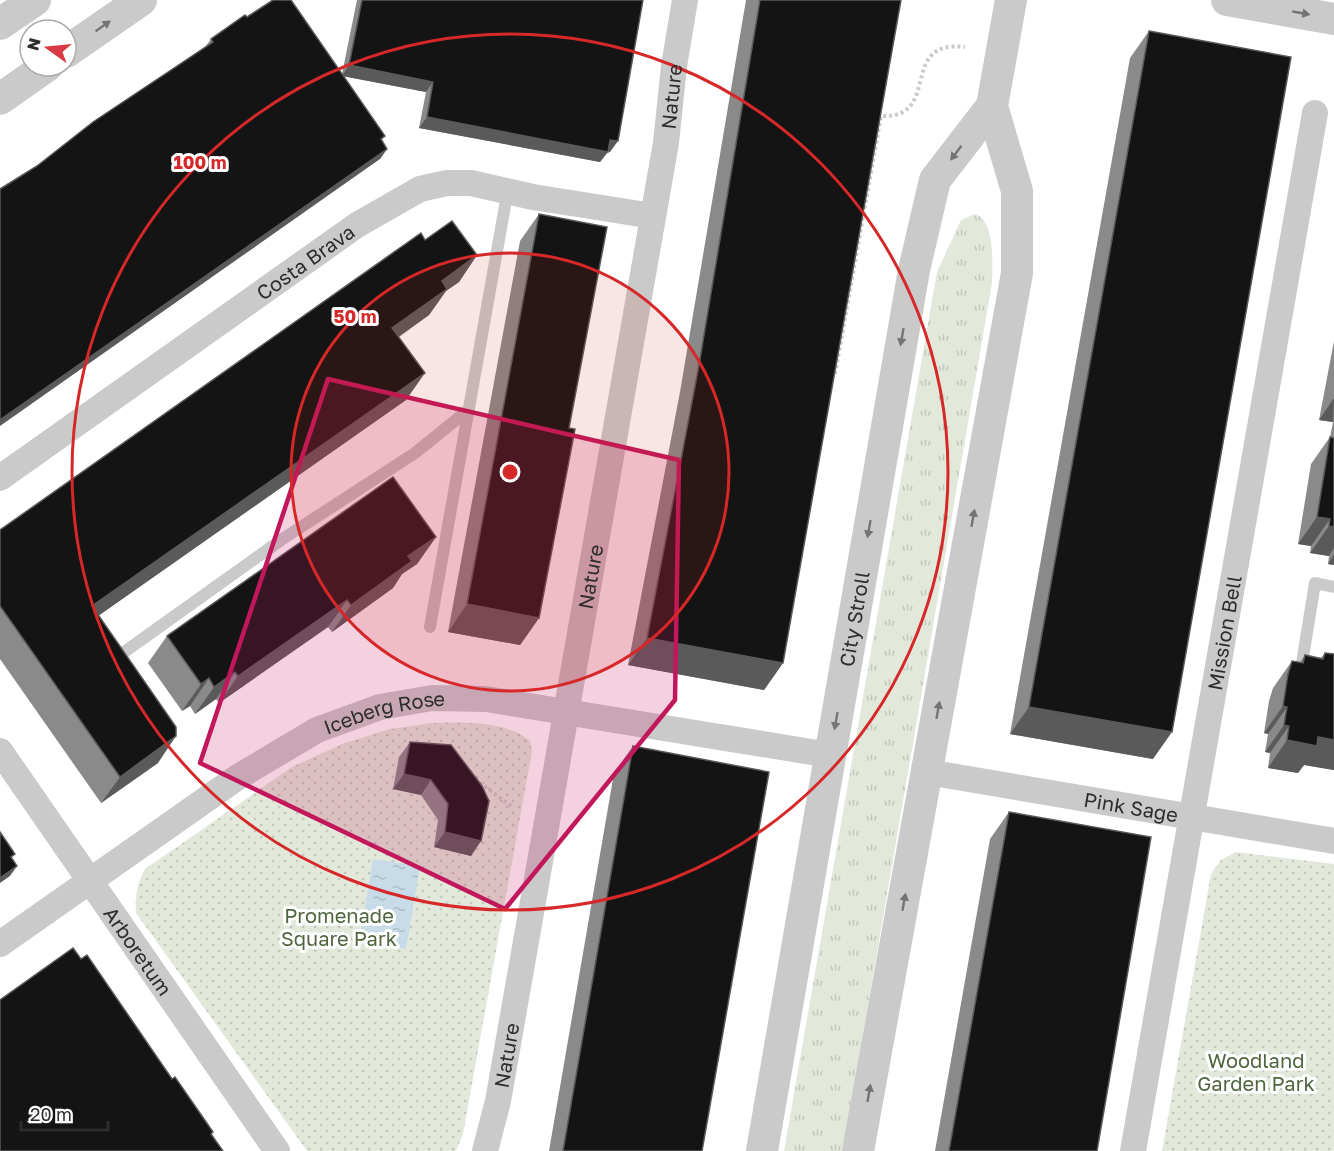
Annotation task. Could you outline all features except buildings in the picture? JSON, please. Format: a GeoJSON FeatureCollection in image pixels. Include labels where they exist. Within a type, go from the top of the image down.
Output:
{"type":"FeatureCollection","features":[{"type":"Feature","properties":{"kind":"street"},"geometry":{"type":"LineString","coordinates":[[0,24],[35,0]]}},
{"type":"Feature","properties":{"kind":"street"},"geometry":{"type":"LineString","coordinates":[[78,44],[141,0]]}},
{"type":"Feature","properties":{"kind":"street","name":"Nature"},"geometry":{"type":"LineString","coordinates":[[485,1151],[498,1101],[653,216],[685,0]]}},
{"type":"Feature","properties":{"kind":"street","name":"City Stroll"},"geometry":{"type":"LineString","coordinates":[[858,1151],[1017,273],[1017,191],[992,106],[1011,0]]}},
{"type":"Feature","properties":{"kind":"street"},"geometry":{"type":"LineString","coordinates":[[1227,0],[1334,19]]}},
{"type":"Feature","properties":{"kind":"street"},"geometry":{"type":"LineString","coordinates":[[0,99],[30,78]]}},
{"type":"Feature","properties":{"kind":"street","name":"City Stroll"},"geometry":{"type":"LineString","coordinates":[[762,1151],[914,270],[935,180],[992,106]]}},
{"type":"Feature","properties":{"kind":"street","name":"Mission Bell"},"geometry":{"type":"LineString","coordinates":[[1133,1151],[1315,113]]}},
{"type":"Feature","properties":{"kind":"street","name":"Costa Brava"},"geometry":{"type":"LineString","coordinates":[[0,477],[357,225],[420,189],[447,183],[471,183],[653,216]]}},
{"type":"Feature","properties":{"kind":"street","name":"Iceberg Rose"},"geometry":{"type":"LineString","coordinates":[[0,944],[238,777],[317,730],[380,707],[432,698],[465,699],[565,711],[830,755]]}},
{"type":"Feature","properties":{"kind":"street","name":"Arboretum"},"geometry":{"type":"LineString","coordinates":[[0,751],[278,1151]]}},
{"type":"Feature","properties":{"kind":"street","name":"Pink Sage"},"geometry":{"type":"LineString","coordinates":[[927,772],[1334,841]]}},
{"type":"Feature","properties":{"kind":"lane"},"geometry":{"type":"LineString","coordinates":[[430,627],[508,189]]}},
{"type":"Feature","properties":{"kind":"lane"},"geometry":{"type":"LineString","coordinates":[[113,660],[281,540],[415,453],[467,411]]}},
{"type":"Feature","properties":{"kind":"lane"},"geometry":{"type":"LineString","coordinates":[[1334,587],[1315,584],[1302,663],[1334,669]]}},
{"type":"Feature","properties":{"kind":"path"},"geometry":{"type":"LineString","coordinates":[[835,374],[881,116],[902,114],[910,108],[917,98],[925,63],[935,51],[953,46],[965,47]]}},
{"type":"Feature","properties":{"kind":"path"},"geometry":{"type":"LineString","coordinates":[[467,783],[473,777],[511,806]]}},
{"type":"Feature","properties":{"kind":"highlighted area"},"geometry":{"type":"Polygon","coordinates":[[[328,379],[679,460],[675,700],[505,909],[200,763],[328,379]]]}},
{"type":"Feature","properties":{"kind":"green space"},"geometry":{"type":"Polygon","coordinates":[[[975,214],[982,218],[990,234],[992,283],[843,1151],[784,1151],[937,272],[961,220],[975,214]]]}},
{"type":"Feature","properties":{"kind":"green space","name":"Promenade Square Park"},"geometry":{"type":"Polygon","coordinates":[[[432,723],[484,724],[509,729],[530,741],[532,751],[463,1134],[456,1151],[307,1151],[136,913],[138,885],[145,869],[292,767],[345,743],[390,729],[432,723]]]}},
{"type":"Feature","properties":{"kind":"green space","name":"Woodland Garden Park"},"geometry":{"type":"Polygon","coordinates":[[[1236,852],[1334,864],[1334,1151],[1162,1151],[1211,874],[1221,860],[1236,852]]]}},
{"type":"Feature","properties":{"kind":"water"},"geometry":{"type":"Polygon","coordinates":[[[373,859],[420,866],[406,949],[359,941],[373,859]]]}}]}
